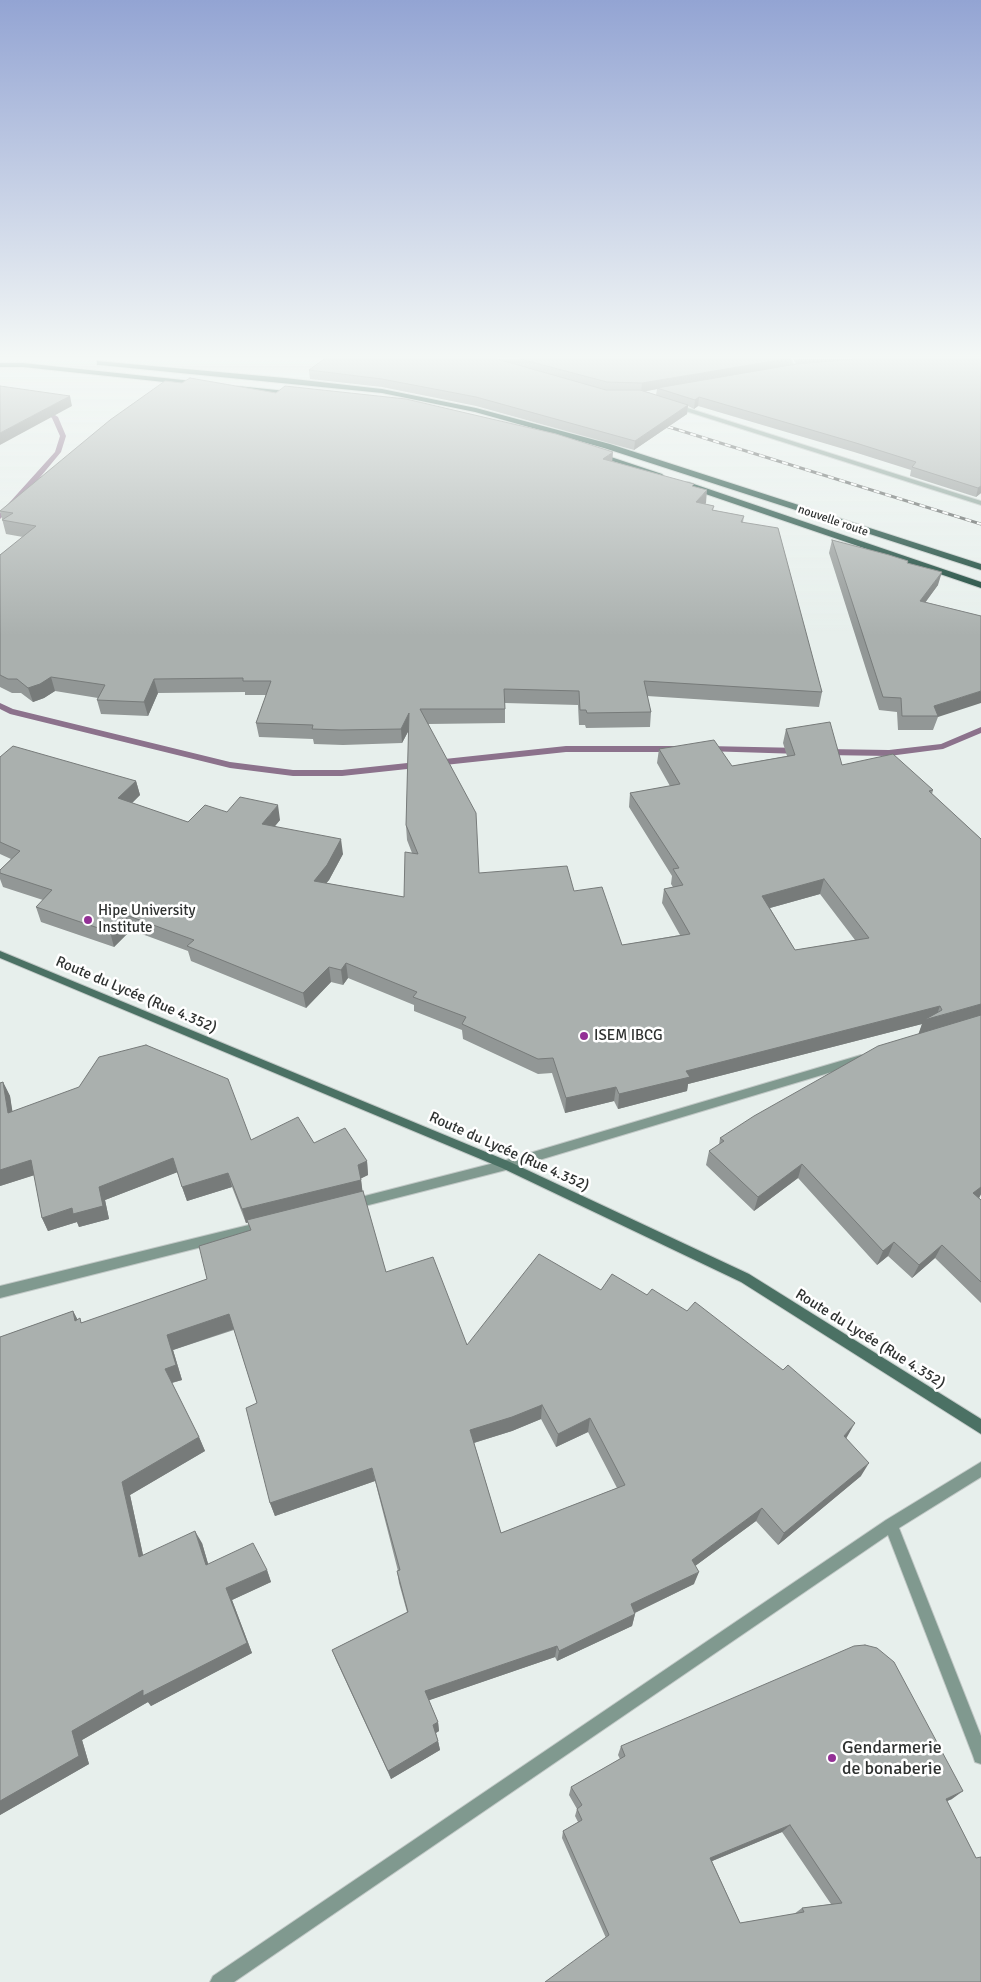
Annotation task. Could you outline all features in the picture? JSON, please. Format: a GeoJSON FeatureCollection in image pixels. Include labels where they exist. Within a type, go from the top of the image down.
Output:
{"type":"FeatureCollection","features":[{"type":"Feature","properties":{"kind":"highway","name":"nouvelle route"},"geometry":{"type":"LineString","coordinates":[[623,451],[981,567]]}},
{"type":"Feature","properties":{"kind":"highway"},"geometry":{"type":"LineString","coordinates":[[586,452],[666,478]]}},
{"type":"Feature","properties":{"kind":"highway","name":"nouvelle route"},"geometry":{"type":"LineString","coordinates":[[682,484],[764,510],[981,585]]}},
{"type":"Feature","properties":{"kind":"highway"},"geometry":{"type":"LineString","coordinates":[[764,510],[777,500]]}},
{"type":"Feature","properties":{"kind":"main road","name":"Route du Lycée (Rue 4.352)"},"geometry":{"type":"LineString","coordinates":[[0,954],[506,1166],[745,1278],[981,1426]]}},
{"type":"Feature","properties":{"kind":"street"},"geometry":{"type":"LineString","coordinates":[[818,451],[981,503]]}},
{"type":"Feature","properties":{"kind":"street"},"geometry":{"type":"LineString","coordinates":[[344,1206],[506,1166],[876,1055]]}},
{"type":"Feature","properties":{"kind":"street"},"geometry":{"type":"LineString","coordinates":[[0,1292],[277,1223]]}},
{"type":"Feature","properties":{"kind":"street"},"geometry":{"type":"LineString","coordinates":[[219,1982],[892,1525],[981,1469]]}},
{"type":"Feature","properties":{"kind":"street"},"geometry":{"type":"LineString","coordinates":[[892,1525],[981,1756]]}},
{"type":"Feature","properties":{"kind":"building"},"geometry":{"type":"Polygon","coordinates":[[[72,451],[611,451],[613,452],[603,459],[694,484],[692,486],[707,490],[696,502],[714,506],[712,510],[744,516],[741,522],[778,528],[822,692],[644,681],[651,712],[587,713],[586,710],[580,710],[579,691],[504,689],[505,709],[420,709],[476,813],[479,873],[567,866],[574,891],[602,887],[622,945],[690,934],[664,889],[683,885],[673,869],[679,868],[630,793],[680,784],[659,749],[714,740],[732,766],[795,755],[786,729],[830,722],[842,765],[893,754],[933,790],[929,791],[981,839],[981,1004],[924,1020],[942,1010],[940,1006],[686,1071],[690,1077],[619,1094],[616,1087],[566,1098],[553,1058],[538,1059],[462,1024],[466,1017],[413,997],[417,992],[346,963],[341,970],[329,967],[303,993],[187,946],[194,940],[126,915],[110,932],[36,907],[52,890],[0,873],[0,870],[20,851],[0,842],[0,757],[13,746],[136,781],[118,798],[188,822],[205,805],[227,812],[240,797],[278,805],[262,824],[341,839],[327,865],[314,881],[404,897],[405,852],[418,854],[406,825],[409,713],[401,729],[312,729],[313,725],[256,723],[271,681],[243,681],[243,678],[154,679],[144,702],[97,700],[105,685],[51,677],[40,684],[28,688],[17,679],[8,679],[0,675],[0,555],[36,526],[2,520],[13,513],[0,511],[72,451]],[[824,879],[762,896],[795,950],[869,938],[824,879]]]}},
{"type":"Feature","properties":{"kind":"building"},"geometry":{"type":"Polygon","coordinates":[[[883,451],[981,451],[981,486],[978,488],[912,467],[916,462],[883,451]]]}},
{"type":"Feature","properties":{"kind":"building"},"geometry":{"type":"Polygon","coordinates":[[[832,540],[889,555],[908,561],[907,563],[942,572],[920,601],[981,616],[981,691],[934,706],[938,716],[902,716],[901,698],[883,697],[832,540]]]}},
{"type":"Feature","properties":{"kind":"building"},"geometry":{"type":"Polygon","coordinates":[[[981,1015],[981,1187],[973,1193],[981,1200],[981,1282],[942,1245],[919,1265],[894,1242],[883,1251],[802,1164],[758,1197],[709,1151],[724,1141],[720,1138],[754,1116],[878,1046],[981,1015]]]}},
{"type":"Feature","properties":{"kind":"building"},"geometry":{"type":"Polygon","coordinates":[[[146,1045],[228,1079],[251,1140],[298,1117],[314,1143],[345,1128],[367,1161],[358,1165],[361,1180],[242,1209],[228,1173],[182,1187],[173,1158],[99,1187],[103,1206],[73,1214],[72,1208],[42,1218],[31,1160],[0,1170],[0,1083],[3,1082],[8,1113],[79,1087],[99,1057],[146,1045]]]}},
{"type":"Feature","properties":{"kind":"building"},"geometry":{"type":"Polygon","coordinates":[[[363,1191],[386,1272],[433,1257],[467,1345],[539,1254],[601,1290],[612,1274],[647,1295],[652,1289],[687,1311],[695,1302],[783,1370],[788,1365],[855,1423],[844,1436],[869,1463],[784,1533],[762,1508],[692,1560],[699,1572],[631,1604],[635,1614],[559,1651],[557,1646],[425,1691],[438,1722],[433,1725],[438,1741],[388,1771],[332,1650],[408,1612],[397,1571],[400,1570],[372,1468],[270,1503],[246,1408],[257,1403],[229,1314],[167,1335],[176,1365],[165,1369],[199,1437],[122,1482],[139,1557],[195,1531],[206,1565],[253,1543],[267,1570],[226,1588],[247,1643],[143,1696],[143,1690],[72,1731],[79,1756],[0,1801],[0,1337],[73,1311],[75,1321],[80,1318],[81,1323],[207,1279],[199,1246],[251,1230],[247,1220],[363,1191]],[[542,1405],[470,1430],[501,1533],[625,1485],[590,1418],[558,1434],[542,1405]]]}},
{"type":"Feature","properties":{"kind":"building"},"geometry":{"type":"Polygon","coordinates":[[[865,1645],[877,1648],[894,1662],[963,1791],[946,1799],[976,1858],[981,1857],[981,1982],[545,1982],[609,1935],[563,1831],[582,1820],[577,1809],[582,1805],[571,1787],[625,1756],[621,1746],[854,1646],[865,1645]],[[790,1825],[710,1858],[740,1923],[804,1912],[802,1908],[842,1903],[790,1825]]]}},
{"type":"Feature","properties":{"kind":"waterway"},"geometry":{"type":"LineString","coordinates":[[0,517],[35,480],[58,451]]}},
{"type":"Feature","properties":{"kind":"waterway"},"geometry":{"type":"LineString","coordinates":[[0,706],[10,711],[230,765],[293,773],[342,773],[566,749],[676,749]]}},
{"type":"Feature","properties":{"kind":"waterway"},"geometry":{"type":"LineString","coordinates":[[824,752],[889,753],[943,746],[981,730]]}},
{"type":"Feature","properties":{"kind":"waterway"},"geometry":{"type":"LineString","coordinates":[[707,749],[801,751]]}},
{"type":"Feature","properties":{"kind":"railway"},"geometry":{"type":"LineString","coordinates":[[748,451],[981,524]]}},
{"type":"Feature","properties":{"kind":"place","name":"Hipe University Institute"},"geometry":{"type":"Point","coordinates":[88,920]}},
{"type":"Feature","properties":{"kind":"place","name":"ISEM IBCG"},"geometry":{"type":"Point","coordinates":[584,1036]}},
{"type":"Feature","properties":{"kind":"place","name":"Gendarmerie de bonaberie"},"geometry":{"type":"Point","coordinates":[832,1758]}}]}
